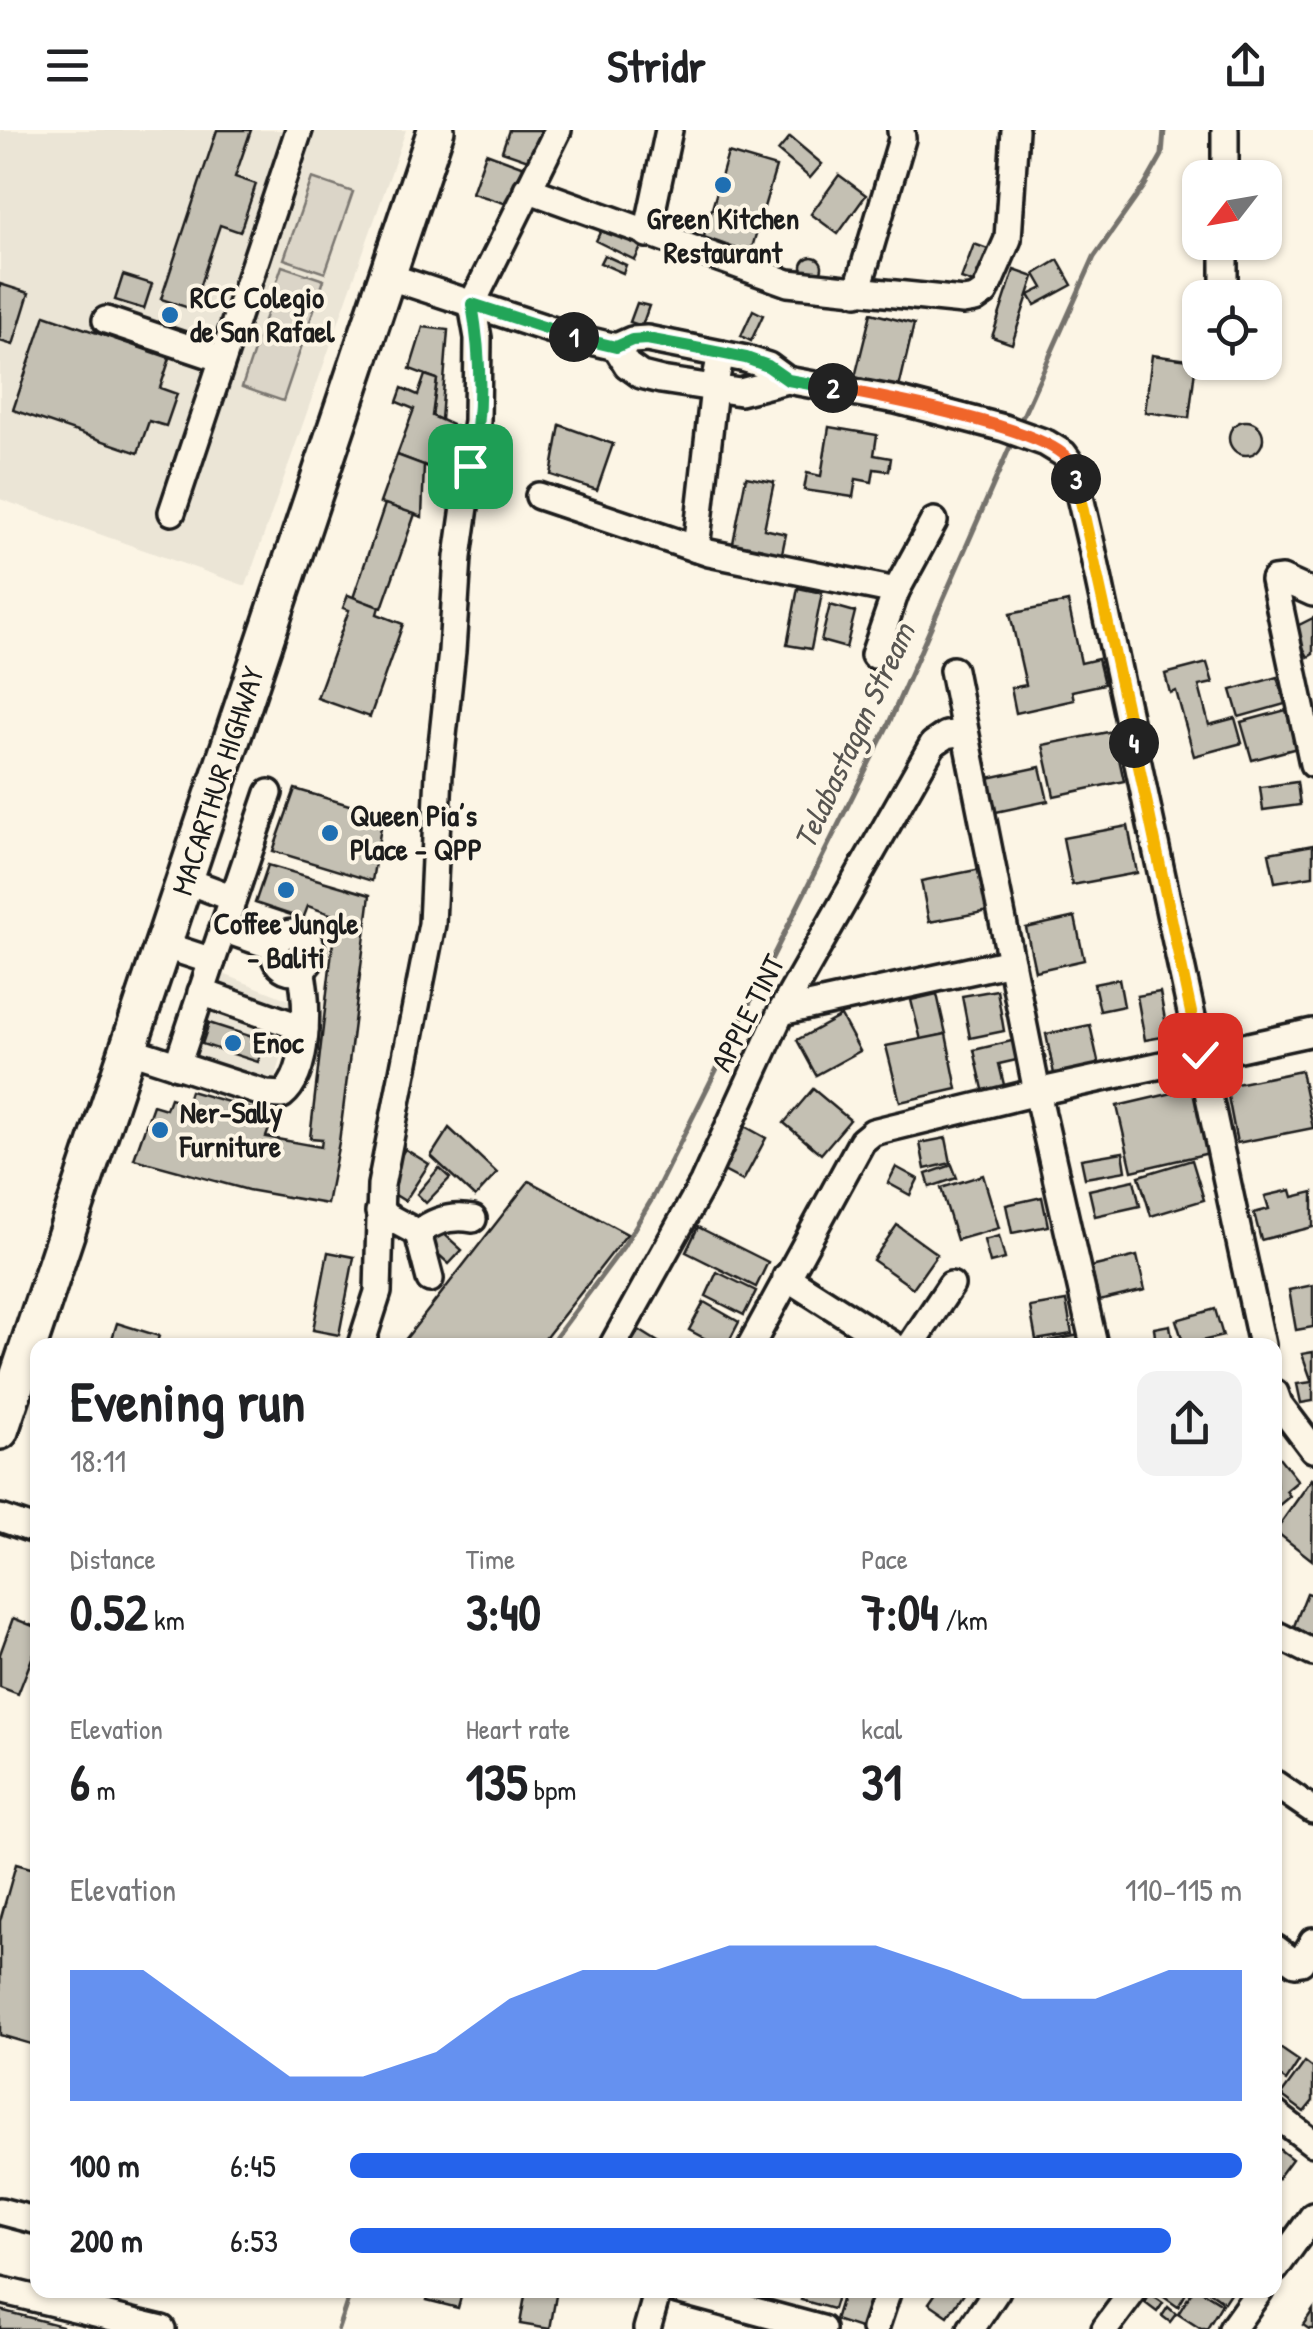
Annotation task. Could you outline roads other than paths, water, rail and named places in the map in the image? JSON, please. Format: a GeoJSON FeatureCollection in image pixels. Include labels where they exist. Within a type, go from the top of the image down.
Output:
{"type":"FeatureCollection","features":[{"type":"Feature","properties":{"kind":"highway","name":"MACARTHUR HIGHWAY"},"geometry":{"type":"LineString","coordinates":[[0,1432],[436,130]]}},
{"type":"Feature","properties":{"kind":"street"},"geometry":{"type":"LineString","coordinates":[[172,512],[299,130]]}},
{"type":"Feature","properties":{"kind":"street"},"geometry":{"type":"LineString","coordinates":[[363,1338],[378,1292],[381,1185],[432,924],[439,773],[460,528],[477,421],[478,338],[472,304],[558,130]]}},
{"type":"Feature","properties":{"kind":"street"},"geometry":{"type":"LineString","coordinates":[[647,234],[669,130]]}},
{"type":"Feature","properties":{"kind":"street"},"geometry":{"type":"LineString","coordinates":[[857,292],[902,139],[900,130]]}},
{"type":"Feature","properties":{"kind":"street"},"geometry":{"type":"LineString","coordinates":[[528,189],[788,283],[963,301],[976,299],[985,292],[1008,239],[1015,130]]}},
{"type":"Feature","properties":{"kind":"street"},"geometry":{"type":"LineString","coordinates":[[1224,160],[1225,130]]}},
{"type":"Feature","properties":{"kind":"street"},"geometry":{"type":"LineString","coordinates":[[386,276],[570,336],[616,347],[647,339],[721,354],[768,366],[788,380],[896,400],[1004,428],[1064,454],[1073,466],[1261,1338]]}},
{"type":"Feature","properties":{"kind":"street"},"geometry":{"type":"LineString","coordinates":[[106,320],[222,359]]}},
{"type":"Feature","properties":{"kind":"street"},"geometry":{"type":"LineString","coordinates":[[616,347],[628,366],[641,375],[740,392],[788,380]]}},
{"type":"Feature","properties":{"kind":"street"},"geometry":{"type":"LineString","coordinates":[[696,549],[721,354]]}},
{"type":"Feature","properties":{"kind":"street"},"geometry":{"type":"LineString","coordinates":[[539,496],[696,549],[896,591]]}},
{"type":"Feature","properties":{"kind":"street"},"geometry":{"type":"LineString","coordinates":[[874,655],[896,591],[934,522]]}},
{"type":"Feature","properties":{"kind":"street"},"geometry":{"type":"LineString","coordinates":[[1313,593],[1282,579],[1274,580],[1313,764]]}},
{"type":"Feature","properties":{"kind":"street"},"geometry":{"type":"LineString","coordinates":[[953,670],[1037,1092],[1092,1338]]}},
{"type":"Feature","properties":{"kind":"street","name":"APPLE TINT"},"geometry":{"type":"LineString","coordinates":[[617,1338],[697,1196],[781,1012],[934,744],[946,736],[966,732]]}},
{"type":"Feature","properties":{"kind":"street"},"geometry":{"type":"LineString","coordinates":[[176,1066],[269,793]]}},
{"type":"Feature","properties":{"kind":"street"},"geometry":{"type":"LineString","coordinates":[[185,880],[233,898]]}},
{"type":"Feature","properties":{"kind":"street"},"geometry":{"type":"LineString","coordinates":[[128,1049],[266,1094],[282,1095],[293,1084],[305,1029],[301,969],[312,955],[306,937],[288,933],[275,947],[223,929]]}},
{"type":"Feature","properties":{"kind":"street"},"geometry":{"type":"LineString","coordinates":[[163,945],[212,960]]}},
{"type":"Feature","properties":{"kind":"street"},"geometry":{"type":"LineString","coordinates":[[781,1012],[1012,962]]}},
{"type":"Feature","properties":{"kind":"street"},"geometry":{"type":"LineString","coordinates":[[201,992],[305,1029]]}},
{"type":"Feature","properties":{"kind":"street"},"geometry":{"type":"LineString","coordinates":[[755,1338],[862,1141],[873,1132],[1313,1032]]}},
{"type":"Feature","properties":{"kind":"street"},"geometry":{"type":"LineString","coordinates":[[379,1212],[418,1234],[430,1280]]}},
{"type":"Feature","properties":{"kind":"street"},"geometry":{"type":"LineString","coordinates":[[418,1234],[437,1221],[473,1219]]}},
{"type":"Feature","properties":{"kind":"street"},"geometry":{"type":"LineString","coordinates":[[786,1276],[882,1338]]}},
{"type":"Feature","properties":{"kind":"street"},"geometry":{"type":"LineString","coordinates":[[916,1338],[951,1285]]}},
{"type":"Feature","properties":{"kind":"street"},"geometry":{"type":"LineString","coordinates":[[1282,1408],[1313,1450]]}},
{"type":"Feature","properties":{"kind":"street"},"geometry":{"type":"LineString","coordinates":[[0,1518],[30,1528]]}},
{"type":"Feature","properties":{"kind":"street"},"geometry":{"type":"LineString","coordinates":[[1282,1638],[1313,1653]]}},
{"type":"Feature","properties":{"kind":"street"},"geometry":{"type":"LineString","coordinates":[[1282,1789],[1313,1810]]}},
{"type":"Feature","properties":{"kind":"street"},"geometry":{"type":"LineString","coordinates":[[1282,1953],[1294,1962],[1302,1962],[1310,1947]]}},
{"type":"Feature","properties":{"kind":"street"},"geometry":{"type":"LineString","coordinates":[[1282,2120],[1313,2144]]}},
{"type":"Feature","properties":{"kind":"street"},"geometry":{"type":"LineString","coordinates":[[0,2211],[30,2218]]}},
{"type":"Feature","properties":{"kind":"street"},"geometry":{"type":"LineString","coordinates":[[1282,2259],[1313,2216]]}},
{"type":"Feature","properties":{"kind":"street"},"geometry":{"type":"LineString","coordinates":[[0,2290],[30,2297]]}},
{"type":"Feature","properties":{"kind":"street"},"geometry":{"type":"LineString","coordinates":[[33,2298],[162,2329]]}},
{"type":"Feature","properties":{"kind":"street"},"geometry":{"type":"LineString","coordinates":[[647,2329],[656,2298]]}},
{"type":"Feature","properties":{"kind":"street"},"geometry":{"type":"LineString","coordinates":[[742,2298],[775,2302],[822,2329]]}},
{"type":"Feature","properties":{"kind":"street"},"geometry":{"type":"LineString","coordinates":[[875,2329],[885,2298]]}},
{"type":"Feature","properties":{"kind":"street"},"geometry":{"type":"LineString","coordinates":[[970,2329],[992,2298]]}},
{"type":"Feature","properties":{"kind":"street"},"geometry":{"type":"LineString","coordinates":[[1106,2329],[1128,2298]]}},
{"type":"Feature","properties":{"kind":"street"},"geometry":{"type":"LineString","coordinates":[[1232,2329],[1254,2298]]}},
{"type":"Feature","properties":{"kind":"waterway","name":"Telabastagan Stream"},"geometry":{"type":"LineString","coordinates":[[1018,427],[1094,257],[1162,155],[1164,130]]}},
{"type":"Feature","properties":{"kind":"waterway","name":"Telabastagan Stream"},"geometry":{"type":"LineString","coordinates":[[555,1338],[623,1247],[652,1199],[889,723],[1012,442]]}},
{"type":"Feature","properties":{"kind":"waterway","name":"Telabastagan Stream"},"geometry":{"type":"LineString","coordinates":[[338,2329],[348,2298]]}},
{"type":"Feature","properties":{"kind":"place","name":"Green Kitchen Restaurant"},"geometry":{"type":"Point","coordinates":[723,185]}},
{"type":"Feature","properties":{"kind":"place","name":"RCC Colegio de San Rafael"},"geometry":{"type":"Point","coordinates":[170,315]}},
{"type":"Feature","properties":{"kind":"place","name":"Queen Pia’s Place - QPP"},"geometry":{"type":"Point","coordinates":[330,833]}},
{"type":"Feature","properties":{"kind":"place","name":"Coffee Jungle - Baliti"},"geometry":{"type":"Point","coordinates":[286,890]}},
{"type":"Feature","properties":{"kind":"place","name":"Enoc"},"geometry":{"type":"Point","coordinates":[233,1043]}},
{"type":"Feature","properties":{"kind":"place","name":"Ner-Sally Furniture"},"geometry":{"type":"Point","coordinates":[160,1130]}}]}
